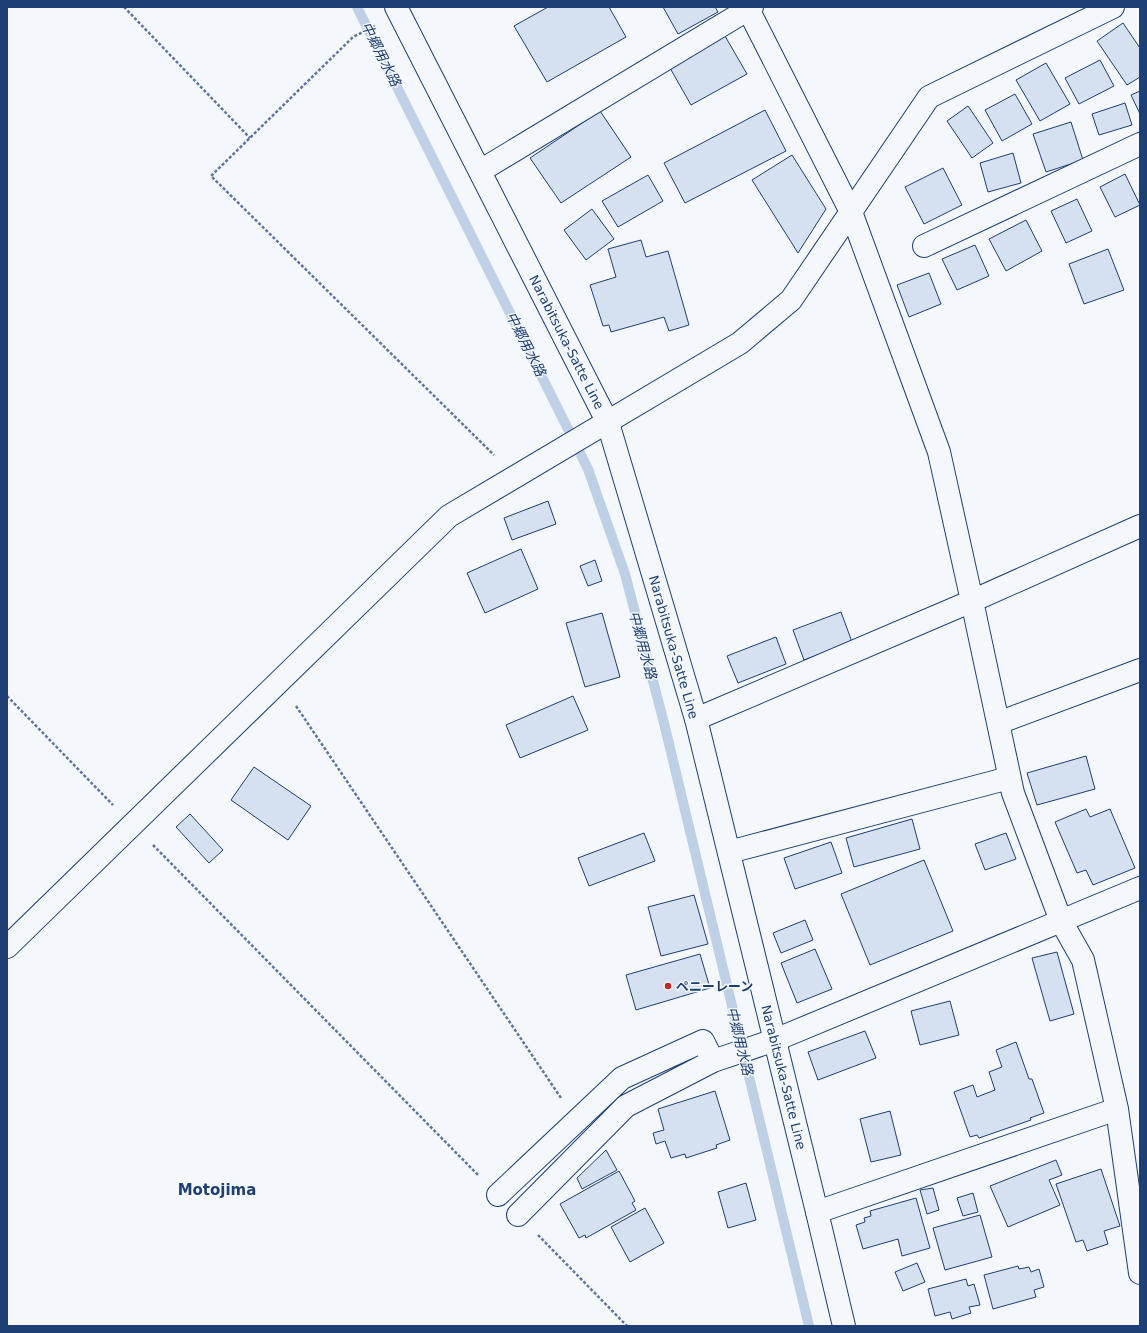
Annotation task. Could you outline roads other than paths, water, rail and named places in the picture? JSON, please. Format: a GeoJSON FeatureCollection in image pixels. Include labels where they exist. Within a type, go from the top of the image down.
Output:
{"type":"FeatureCollection","features":[{"type":"Feature","properties":{"kind":"street"},"geometry":{"type":"LineString","coordinates":[[7,947],[449,516],[608,423],[740,343],[791,300],[929,97],[1114,7]]}},
{"type":"Feature","properties":{"kind":"street"},"geometry":{"type":"LineString","coordinates":[[480,171],[749,8],[851,212],[939,452],[1013,793],[1061,921],[1083,960],[1116,1109],[1140,1273]]}},
{"type":"Feature","properties":{"kind":"street","name":"Narabitsuka-Satte Line"},"geometry":{"type":"LineString","coordinates":[[398,10],[608,423],[696,719],[844,1326]]}},
{"type":"Feature","properties":{"kind":"street"},"geometry":{"type":"LineString","coordinates":[[924,246],[1140,144]]}},
{"type":"Feature","properties":{"kind":"street"},"geometry":{"type":"LineString","coordinates":[[696,719],[972,601],[1140,526]]}},
{"type":"Feature","properties":{"kind":"street"},"geometry":{"type":"LineString","coordinates":[[998,723],[1140,670]]}},
{"type":"Feature","properties":{"kind":"street"},"geometry":{"type":"LineString","coordinates":[[729,852],[1009,778]]}},
{"type":"Feature","properties":{"kind":"street"},"geometry":{"type":"LineString","coordinates":[[518,1215],[626,1106],[713,1061],[775,1040],[1140,888]]}},
{"type":"Feature","properties":{"kind":"street"},"geometry":{"type":"LineString","coordinates":[[498,1196],[622,1078],[703,1041],[713,1061]]}},
{"type":"Feature","properties":{"kind":"street"},"geometry":{"type":"LineString","coordinates":[[817,1212],[1116,1109]]}},
{"type":"Feature","properties":{"kind":"waterway","name":"中郷用水路"},"geometry":{"type":"LineString","coordinates":[[357,7],[588,469],[625,574],[664,723],[809,1326]]}},
{"type":"Feature","properties":{"kind":"place","name":"ペニーレーン"},"geometry":{"type":"Point","coordinates":[668,986]}},
{"type":"Feature","properties":{"kind":"district","name":"Motojima"},"geometry":{"type":"Point","coordinates":[217,1190]}}]}
